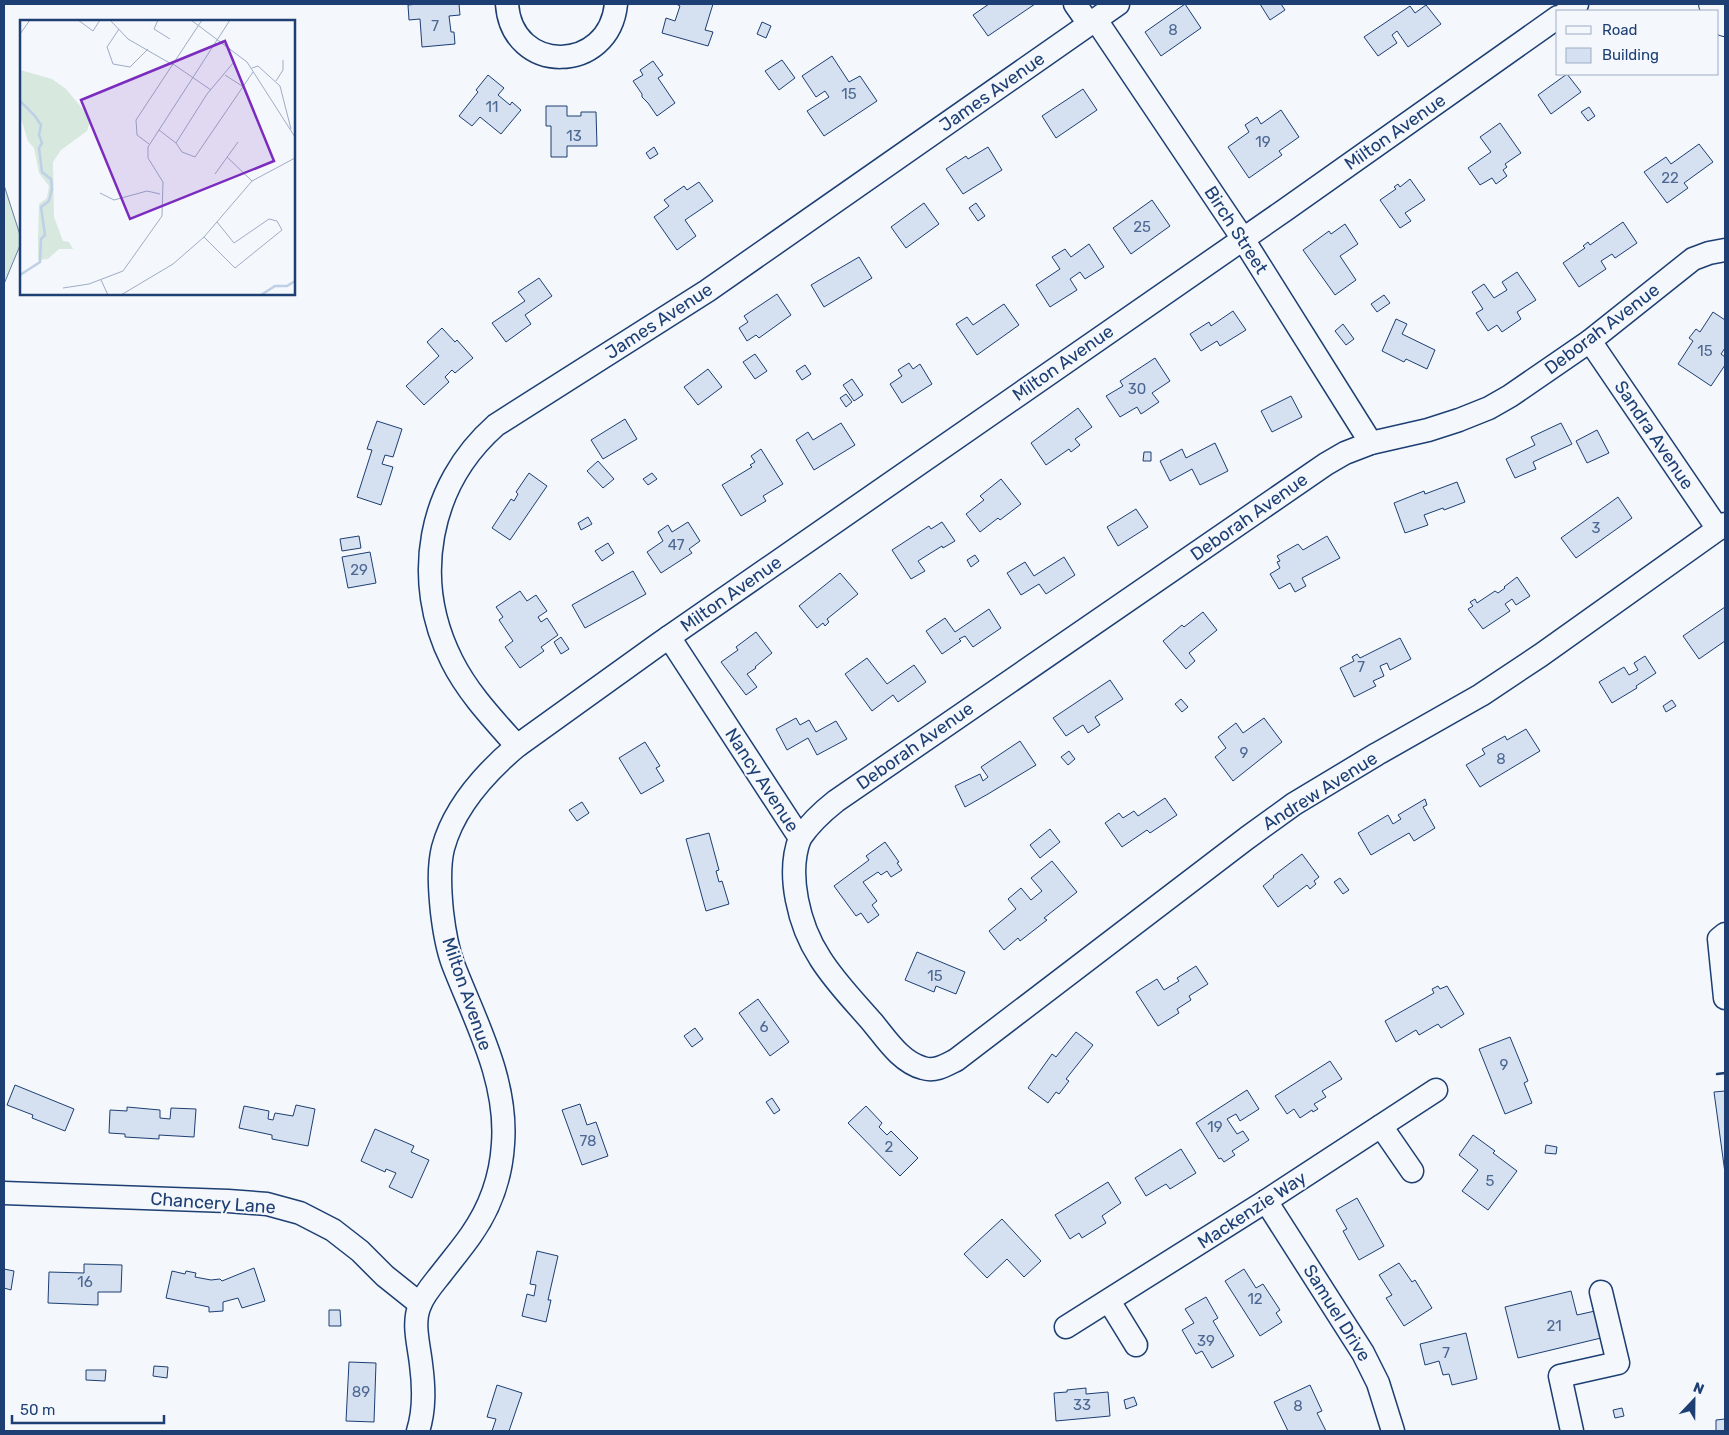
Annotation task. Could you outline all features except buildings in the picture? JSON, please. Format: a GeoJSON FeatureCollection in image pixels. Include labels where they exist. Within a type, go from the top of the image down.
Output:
{"type":"FeatureCollection","features":[{"type":"Feature","properties":{"kind":"street"},"geometry":{"type":"LineString","coordinates":[[507,4],[510,23],[524,44],[536,52],[545,55],[567,57],[588,51],[600,42],[613,21],[616,4]]}},
{"type":"Feature","properties":{"kind":"street","name":"Birch Street"},"geometry":{"type":"LineString","coordinates":[[1075,4],[1093,22],[1243,239],[1372,443]]}},
{"type":"Feature","properties":{"kind":"street","name":"James Avenue"},"geometry":{"type":"LineString","coordinates":[[516,746],[466,685],[452,662],[434,608],[430,554],[436,520],[442,500],[456,470],[471,451],[496,425],[707,291],[1118,4]]}},
{"type":"Feature","properties":{"kind":"street","name":"Milton Avenue"},"geometry":{"type":"LineString","coordinates":[[418,1431],[424,1399],[416,1320],[420,1304],[472,1234],[488,1206],[497,1183],[503,1141],[504,1118],[501,1099],[484,1040],[452,961],[444,927],[440,878],[443,849],[453,822],[473,790],[496,763],[516,746],[669,637],[1243,239],[1556,18]]}},
{"type":"Feature","properties":{"kind":"street","name":"Deborah Avenue"},"geometry":{"type":"LineString","coordinates":[[800,838],[808,825],[821,812],[1326,464],[1345,453],[1372,443],[1428,430],[1489,408],[1510,396],[1590,341],[1694,259],[1709,253],[1725,250]]}},
{"type":"Feature","properties":{"kind":"street","name":"Sandra Avenue"},"geometry":{"type":"LineString","coordinates":[[1590,341],[1722,527]]}},
{"type":"Feature","properties":{"kind":"street","name":"Andrew Avenue"},"geometry":{"type":"LineString","coordinates":[[925,1069],[937,1069],[956,1060],[1240,843],[1294,804],[1481,695],[1542,655],[1722,527]]}},
{"type":"Feature","properties":{"kind":"street","name":"Nancy Avenue"},"geometry":{"type":"LineString","coordinates":[[669,637],[800,838],[794,862],[795,890],[807,932],[820,958],[892,1046],[906,1059],[925,1069]]}},
{"type":"Feature","properties":{"kind":"street"},"geometry":{"type":"LineString","coordinates":[[1722,936],[1725,998]]}},
{"type":"Feature","properties":{"kind":"street","name":"Mackenzie Way"},"geometry":{"type":"LineString","coordinates":[[1066,1327],[1266,1201],[1436,1090]]}},
{"type":"Feature","properties":{"kind":"street"},"geometry":{"type":"LineString","coordinates":[[1381,1126],[1412,1171]]}},
{"type":"Feature","properties":{"kind":"street","name":"Chancery Lane"},"geometry":{"type":"LineString","coordinates":[[4,1193],[267,1204],[300,1213],[333,1230],[420,1304]]}},
{"type":"Feature","properties":{"kind":"street","name":"Samuel Drive"},"geometry":{"type":"LineString","coordinates":[[1266,1201],[1363,1353],[1378,1383],[1393,1431]]}},
{"type":"Feature","properties":{"kind":"street"},"geometry":{"type":"LineString","coordinates":[[1572,1431],[1560,1376],[1618,1363],[1601,1292]]}},
{"type":"Feature","properties":{"kind":"street"},"geometry":{"type":"LineString","coordinates":[[1109,1300],[1136,1345]]}},
{"type":"Feature","properties":{"kind":"shaded area"},"geometry":{"type":"Polygon","coordinates":[[[4,185],[20,235],[20,245],[4,284],[4,185]]]}},
{"type":"Feature","properties":{"kind":"wall"},"geometry":{"type":"LineString","coordinates":[[1717,1074],[1725,1073]]}}]}
